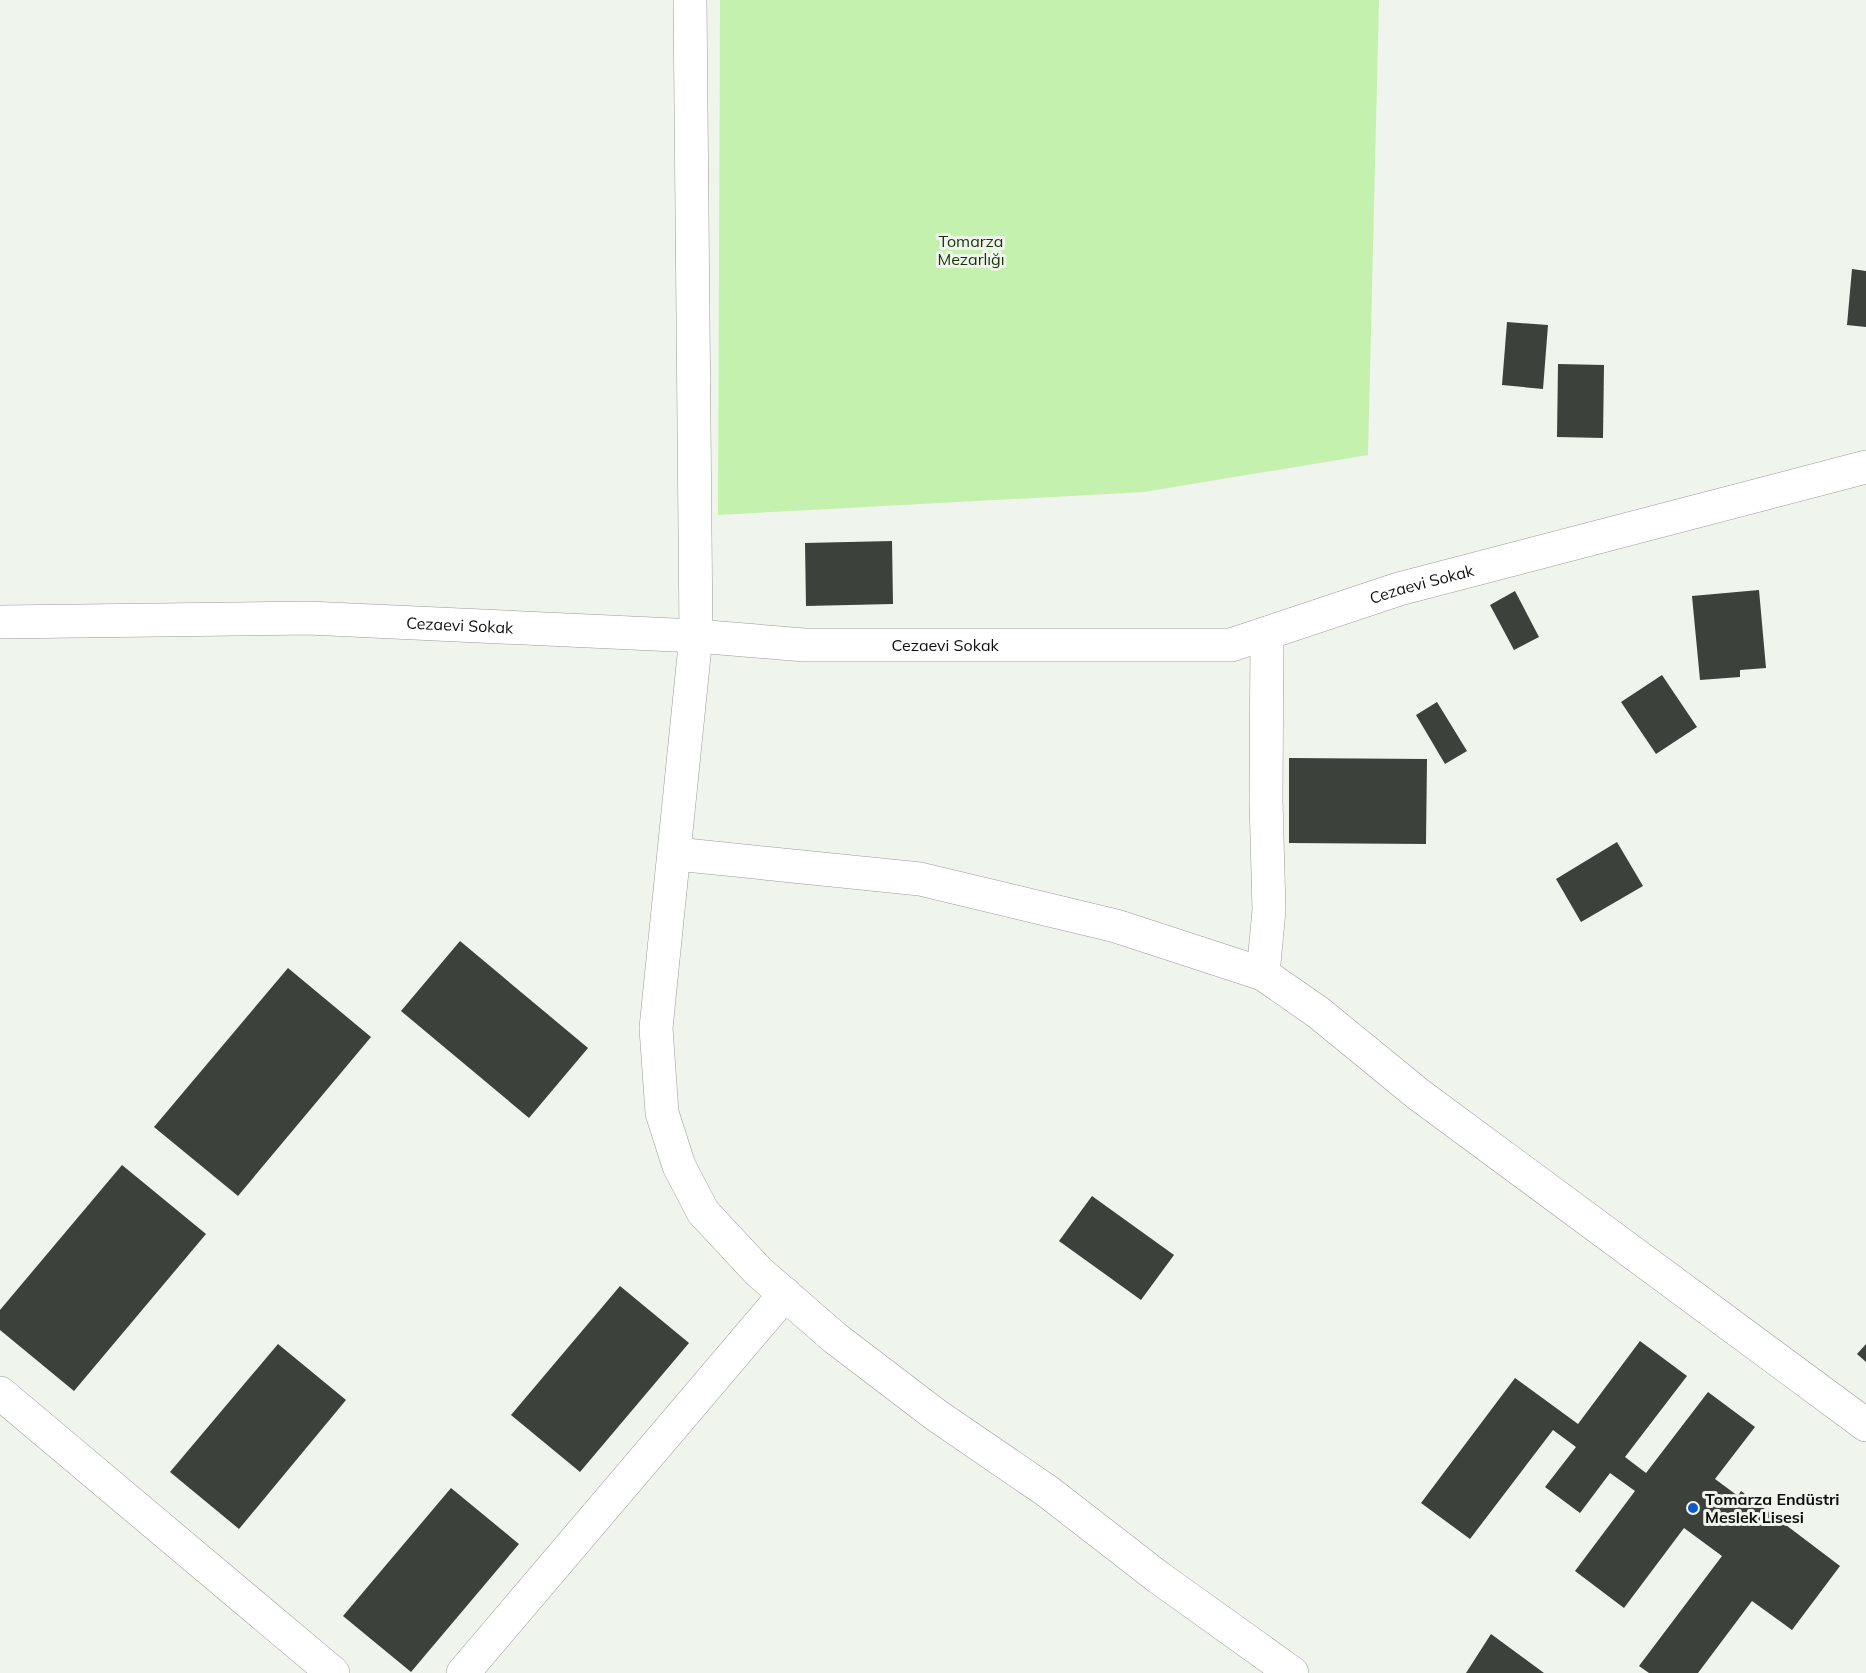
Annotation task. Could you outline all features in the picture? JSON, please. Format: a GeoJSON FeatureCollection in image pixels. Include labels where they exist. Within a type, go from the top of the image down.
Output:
{"type":"FeatureCollection","features":[{"type":"Feature","properties":{"kind":"street"},"geometry":{"type":"LineString","coordinates":[[690,0],[696,636],[676,854],[656,1028],[662,1113],[679,1166],[703,1212],[759,1272],[835,1338],[936,1415],[1047,1491],[1158,1577],[1292,1673]]}},
{"type":"Feature","properties":{"kind":"street","name":"Cezaevi Sokak"},"geometry":{"type":"LineString","coordinates":[[0,622],[308,618],[696,636],[804,645],[1231,645],[1399,589],[1866,467]]}},
{"type":"Feature","properties":{"kind":"street"},"geometry":{"type":"LineString","coordinates":[[1263,974],[1269,910],[1266,800],[1267,633]]}},
{"type":"Feature","properties":{"kind":"street"},"geometry":{"type":"LineString","coordinates":[[676,854],[920,879],[1116,926],[1263,974],[1318,1013],[1418,1094],[1866,1425]]}},
{"type":"Feature","properties":{"kind":"street"},"geometry":{"type":"LineString","coordinates":[[463,1673],[785,1294]]}},
{"type":"Feature","properties":{"kind":"street"},"geometry":{"type":"LineString","coordinates":[[0,1393],[333,1673]]}},
{"type":"Feature","properties":{"kind":"green space","name":"Tomarza Mezarlığı"},"geometry":{"type":"Polygon","coordinates":[[[720,0],[1379,0],[1368,455],[1144,492],[718,515],[720,0]]]}},
{"type":"Feature","properties":{"kind":"building"},"geometry":{"type":"Polygon","coordinates":[[[1852,269],[1866,271],[1866,327],[1847,325],[1852,269]]]}},
{"type":"Feature","properties":{"kind":"building"},"geometry":{"type":"Polygon","coordinates":[[[1507,322],[1548,325],[1543,389],[1502,385],[1507,322]]]}},
{"type":"Feature","properties":{"kind":"building"},"geometry":{"type":"Polygon","coordinates":[[[1558,364],[1604,365],[1603,438],[1557,437],[1558,364]]]}},
{"type":"Feature","properties":{"kind":"building"},"geometry":{"type":"Polygon","coordinates":[[[892,541],[893,604],[806,606],[805,543],[892,541]]]}},
{"type":"Feature","properties":{"kind":"building"},"geometry":{"type":"Polygon","coordinates":[[[1759,590],[1766,668],[1740,670],[1740,677],[1700,680],[1692,596],[1759,590]]]}},
{"type":"Feature","properties":{"kind":"building"},"geometry":{"type":"Polygon","coordinates":[[[1515,591],[1539,637],[1514,650],[1490,605],[1515,591]]]}},
{"type":"Feature","properties":{"kind":"building"},"geometry":{"type":"Polygon","coordinates":[[[1662,675],[1697,727],[1656,754],[1621,702],[1662,675]]]}},
{"type":"Feature","properties":{"kind":"building"},"geometry":{"type":"Polygon","coordinates":[[[1437,702],[1467,751],[1445,764],[1416,715],[1437,702]]]}},
{"type":"Feature","properties":{"kind":"building"},"geometry":{"type":"Polygon","coordinates":[[[1289,758],[1427,759],[1426,844],[1289,843],[1289,758]]]}},
{"type":"Feature","properties":{"kind":"building"},"geometry":{"type":"Polygon","coordinates":[[[1617,842],[1643,886],[1581,922],[1556,879],[1617,842]]]}},
{"type":"Feature","properties":{"kind":"building"},"geometry":{"type":"Polygon","coordinates":[[[460,941],[588,1048],[529,1118],[401,1011],[460,941]]]}},
{"type":"Feature","properties":{"kind":"building"},"geometry":{"type":"Polygon","coordinates":[[[288,968],[371,1037],[238,1196],[154,1127],[288,968]]]}},
{"type":"Feature","properties":{"kind":"building"},"geometry":{"type":"Polygon","coordinates":[[[122,1165],[206,1234],[74,1391],[0,1330],[0,1310],[122,1165]]]}},
{"type":"Feature","properties":{"kind":"building"},"geometry":{"type":"Polygon","coordinates":[[[1092,1196],[1174,1255],[1141,1300],[1059,1241],[1092,1196]]]}},
{"type":"Feature","properties":{"kind":"building"},"geometry":{"type":"Polygon","coordinates":[[[620,1286],[689,1343],[580,1472],[511,1415],[620,1286]]]}},
{"type":"Feature","properties":{"kind":"building","name":"Tomarza Endüstri Meslek Lisesi"},"geometry":{"type":"Polygon","coordinates":[[[1640,1341],[1687,1376],[1625,1457],[1646,1473],[1708,1392],[1755,1427],[1715,1479],[1738,1496],[1741,1491],[1840,1566],[1792,1630],[1752,1601],[1698,1673],[1649,1673],[1639,1666],[1722,1556],[1684,1528],[1624,1608],[1575,1571],[1635,1491],[1610,1473],[1580,1513],[1545,1487],[1576,1447],[1553,1430],[1470,1539],[1421,1503],[1515,1378],[1578,1424],[1640,1341]]]}},
{"type":"Feature","properties":{"kind":"building"},"geometry":{"type":"Polygon","coordinates":[[[278,1344],[346,1400],[239,1529],[170,1472],[278,1344]]]}},
{"type":"Feature","properties":{"kind":"building"},"geometry":{"type":"Polygon","coordinates":[[[1866,1344],[1866,1362],[1857,1354],[1866,1344]]]}},
{"type":"Feature","properties":{"kind":"building"},"geometry":{"type":"Polygon","coordinates":[[[451,1488],[519,1544],[411,1672],[343,1616],[451,1488]]]}},
{"type":"Feature","properties":{"kind":"building"},"geometry":{"type":"Polygon","coordinates":[[[1491,1634],[1544,1673],[1466,1673],[1491,1634]]]}},
{"type":"Feature","properties":{"kind":"place","name":"Tomarza Endüstri Meslek Lisesi"},"geometry":{"type":"Point","coordinates":[1693,1508]}}]}
